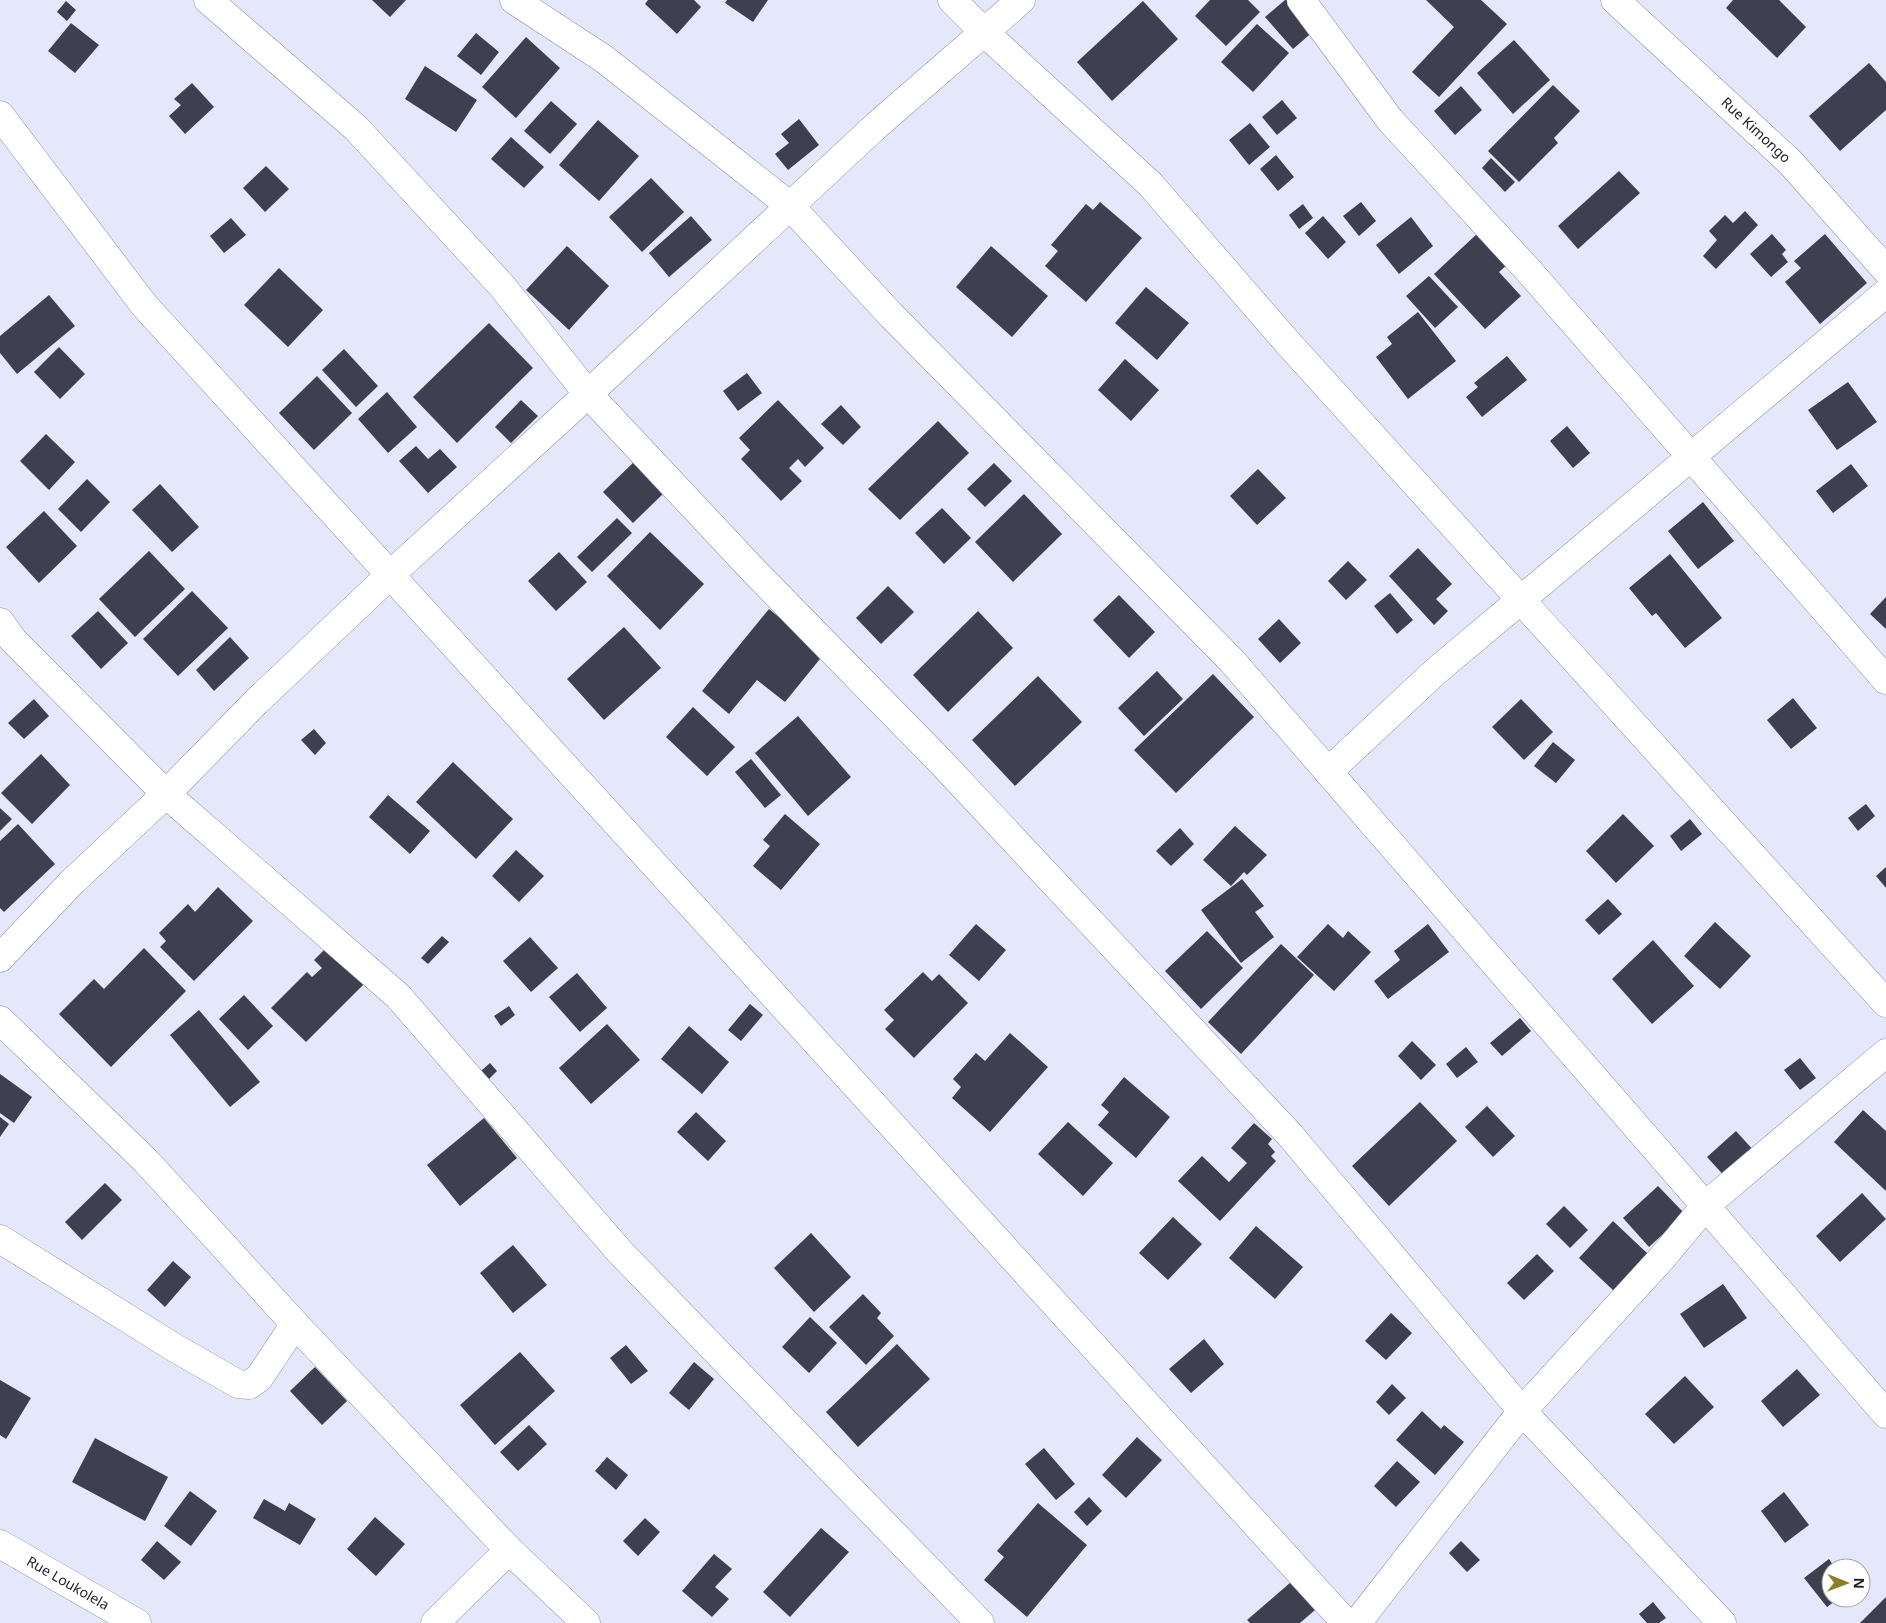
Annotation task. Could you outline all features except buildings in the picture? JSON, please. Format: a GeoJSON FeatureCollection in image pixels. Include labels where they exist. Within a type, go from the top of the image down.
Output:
{"type":"FeatureCollection","features":[{"type":"Feature","properties":{"kind":"street"},"geometry":{"type":"LineString","coordinates":[[208,0],[356,128],[502,286],[588,394],[754,570],[940,761],[1290,1135],[1522,1411],[1722,1623]]}},
{"type":"Feature","properties":{"kind":"street"},"geometry":{"type":"LineString","coordinates":[[514,0],[604,59],[789,205],[891,315],[1232,661],[1886,1414]]}},
{"type":"Feature","properties":{"kind":"street"},"geometry":{"type":"LineString","coordinates":[[952,0],[985,33],[1150,184],[1288,342],[1886,1003]]}},
{"type":"Feature","properties":{"kind":"street"},"geometry":{"type":"LineString","coordinates":[[0,958],[71,883],[166,794],[256,702],[390,575],[588,394],[789,205],[877,125],[1022,0]]}},
{"type":"Feature","properties":{"kind":"street"},"geometry":{"type":"LineString","coordinates":[[1301,0],[1390,120],[1528,270],[1886,680]]}},
{"type":"Feature","properties":{"kind":"street","name":"Rue Kimongo"},"geometry":{"type":"LineString","coordinates":[[1615,0],[1790,162],[1886,270]]}},
{"type":"Feature","properties":{"kind":"street"},"geometry":{"type":"LineString","coordinates":[[0,115],[144,305],[1346,1623]]}},
{"type":"Feature","properties":{"kind":"street"},"geometry":{"type":"LineString","coordinates":[[1328,772],[1435,672],[1522,601],[1886,293]]}},
{"type":"Feature","properties":{"kind":"street"},"geometry":{"type":"LineString","coordinates":[[0,622],[13,640],[166,794],[398,996],[620,1252],[980,1623]]}},
{"type":"Feature","properties":{"kind":"street"},"geometry":{"type":"LineString","coordinates":[[0,1020],[146,1160],[295,1324],[509,1550],[586,1623]]}},
{"type":"Feature","properties":{"kind":"street"},"geometry":{"type":"LineString","coordinates":[[1357,1623],[1522,1411],[1662,1258],[1706,1205],[1886,1053]]}},
{"type":"Feature","properties":{"kind":"street"},"geometry":{"type":"LineString","coordinates":[[0,1239],[175,1348],[238,1384],[249,1385],[259,1378],[295,1324]]}},
{"type":"Feature","properties":{"kind":"street","name":"Rue Loukolela"},"geometry":{"type":"LineString","coordinates":[[0,1544],[137,1623]]}},
{"type":"Feature","properties":{"kind":"street"},"geometry":{"type":"LineString","coordinates":[[435,1623],[509,1550]]}}]}
